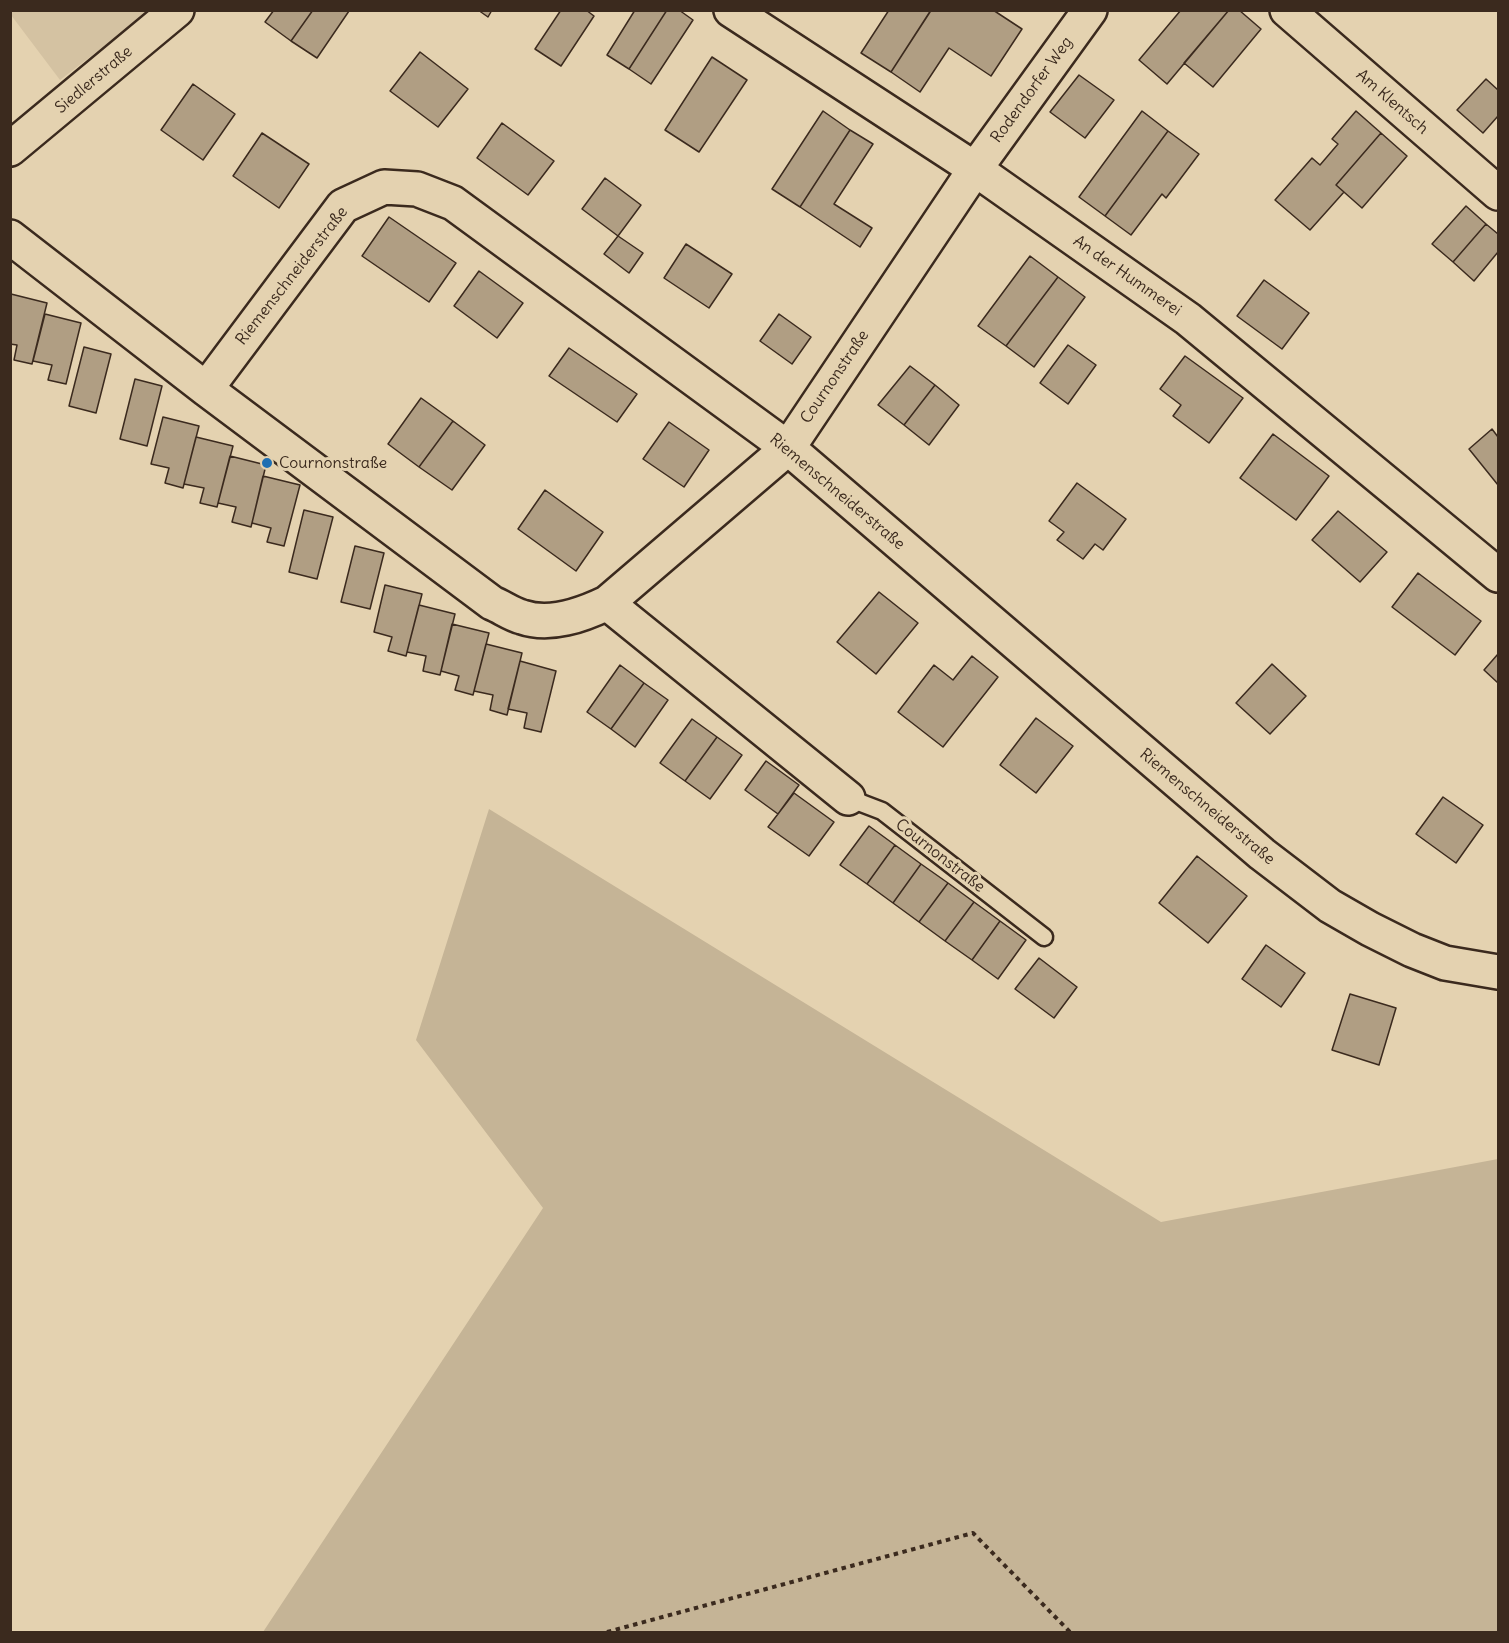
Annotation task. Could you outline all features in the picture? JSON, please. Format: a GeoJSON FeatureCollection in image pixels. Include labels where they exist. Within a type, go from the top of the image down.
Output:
{"type":"FeatureCollection","features":[{"type":"Feature","properties":{"kind":"street","name":"Siedlerstraße"},"geometry":{"type":"LineString","coordinates":[[10,149],[177,10]]}},
{"type":"Feature","properties":{"kind":"street","name":"An der Hummerei"},"geometry":{"type":"LineString","coordinates":[[731,10],[975,169],[1188,319],[1498,575]]}},
{"type":"Feature","properties":{"kind":"street","name":"Rodendorfer Weg"},"geometry":{"type":"LineString","coordinates":[[975,169],[1089,10]]}},
{"type":"Feature","properties":{"kind":"street","name":"Am Klentsch"},"geometry":{"type":"LineString","coordinates":[[1287,10],[1498,193]]}},
{"type":"Feature","properties":{"kind":"street","name":"Cournonstraße"},"geometry":{"type":"LineString","coordinates":[[10,237],[206,389],[492,603],[522,617],[544,621],[588,612],[607,603],[788,448],[975,169]]}},
{"type":"Feature","properties":{"kind":"street","name":"Riemenschneiderstraße"},"geometry":{"type":"LineString","coordinates":[[206,389],[343,206],[384,188],[417,189],[453,203],[788,448],[1262,854],[1330,906],[1380,934],[1445,963],[1498,972]]}},
{"type":"Feature","properties":{"kind":"street","name":"Cournonstraße"},"geometry":{"type":"LineString","coordinates":[[607,603],[848,798]]}},
{"type":"Feature","properties":{"kind":"lane","name":"Cournonstraße"},"geometry":{"type":"LineString","coordinates":[[848,798],[882,811],[1044,937]]}},
{"type":"Feature","properties":{"kind":"path"},"geometry":{"type":"LineString","coordinates":[[607,1632],[974,1533],[1070,1632]]}},
{"type":"Feature","properties":{"kind":"shaded area"},"geometry":{"type":"Polygon","coordinates":[[[11,10],[148,11],[60,80],[11,15],[11,10]]]}},
{"type":"Feature","properties":{"kind":"shaded area"},"geometry":{"type":"Polygon","coordinates":[[[489,809],[1161,1222],[1498,1159],[1498,1632],[263,1632],[543,1208],[416,1040],[489,809]]]}},
{"type":"Feature","properties":{"kind":"building"},"geometry":{"type":"Polygon","coordinates":[[[274,10],[313,10],[291,41],[265,22],[274,10]]]}},
{"type":"Feature","properties":{"kind":"building"},"geometry":{"type":"Polygon","coordinates":[[[313,10],[349,11],[317,58],[291,41],[313,10]]]}},
{"type":"Feature","properties":{"kind":"building"},"geometry":{"type":"Polygon","coordinates":[[[478,10],[492,10],[488,17],[478,10]]]}},
{"type":"Feature","properties":{"kind":"building"},"geometry":{"type":"Polygon","coordinates":[[[561,10],[586,10],[594,16],[561,66],[535,49],[561,10]]]}},
{"type":"Feature","properties":{"kind":"building"},"geometry":{"type":"Polygon","coordinates":[[[635,10],[667,10],[629,69],[607,55],[635,10]]]}},
{"type":"Feature","properties":{"kind":"building"},"geometry":{"type":"Polygon","coordinates":[[[667,10],[679,10],[693,20],[651,84],[629,69],[667,10]]]}},
{"type":"Feature","properties":{"kind":"building"},"geometry":{"type":"Polygon","coordinates":[[[889,10],[927,10],[930,12],[891,72],[861,53],[889,10]]]}},
{"type":"Feature","properties":{"kind":"building"},"geometry":{"type":"Polygon","coordinates":[[[931,10],[993,10],[1022,29],[991,76],[949,48],[920,92],[891,72],[931,10]]]}},
{"type":"Feature","properties":{"kind":"building"},"geometry":{"type":"Polygon","coordinates":[[[1181,10],[1229,10],[1167,84],[1139,60],[1181,10]]]}},
{"type":"Feature","properties":{"kind":"building"},"geometry":{"type":"Polygon","coordinates":[[[1229,10],[1239,10],[1261,29],[1213,87],[1184,63],[1229,10]]]}},
{"type":"Feature","properties":{"kind":"building"},"geometry":{"type":"Polygon","coordinates":[[[420,52],[468,89],[438,127],[390,91],[420,52]]]}},
{"type":"Feature","properties":{"kind":"building"},"geometry":{"type":"Polygon","coordinates":[[[712,57],[747,80],[699,152],[665,130],[712,57]]]}},
{"type":"Feature","properties":{"kind":"building"},"geometry":{"type":"Polygon","coordinates":[[[1079,75],[1114,100],[1085,138],[1050,112],[1079,75]]]}},
{"type":"Feature","properties":{"kind":"building"},"geometry":{"type":"Polygon","coordinates":[[[1486,79],[1498,90],[1498,116],[1483,133],[1457,110],[1486,79]]]}},
{"type":"Feature","properties":{"kind":"building"},"geometry":{"type":"Polygon","coordinates":[[[193,84],[235,114],[203,160],[161,130],[193,84]]]}},
{"type":"Feature","properties":{"kind":"building"},"geometry":{"type":"Polygon","coordinates":[[[823,111],[850,130],[800,207],[772,189],[823,111]]]}},
{"type":"Feature","properties":{"kind":"building"},"geometry":{"type":"Polygon","coordinates":[[[1142,111],[1168,131],[1105,216],[1079,197],[1142,111]]]}},
{"type":"Feature","properties":{"kind":"building"},"geometry":{"type":"Polygon","coordinates":[[[1356,111],[1381,133],[1336,185],[1344,192],[1310,230],[1275,200],[1312,158],[1320,165],[1338,144],[1332,139],[1356,111]]]}},
{"type":"Feature","properties":{"kind":"building"},"geometry":{"type":"Polygon","coordinates":[[[502,123],[554,161],[528,195],[477,158],[502,123]]]}},
{"type":"Feature","properties":{"kind":"building"},"geometry":{"type":"Polygon","coordinates":[[[850,130],[873,144],[834,204],[872,228],[860,247],[800,207],[850,130]]]}},
{"type":"Feature","properties":{"kind":"building"},"geometry":{"type":"Polygon","coordinates":[[[1168,131],[1199,154],[1166,198],[1162,194],[1131,235],[1105,216],[1168,131]]]}},
{"type":"Feature","properties":{"kind":"building"},"geometry":{"type":"Polygon","coordinates":[[[262,133],[309,164],[279,208],[233,176],[262,133]]]}},
{"type":"Feature","properties":{"kind":"building"},"geometry":{"type":"Polygon","coordinates":[[[1381,133],[1407,156],[1362,208],[1336,185],[1381,133]]]}},
{"type":"Feature","properties":{"kind":"building"},"geometry":{"type":"Polygon","coordinates":[[[605,178],[641,205],[618,236],[582,209],[605,178]]]}},
{"type":"Feature","properties":{"kind":"building"},"geometry":{"type":"Polygon","coordinates":[[[1466,206],[1486,224],[1453,262],[1432,244],[1466,206]]]}},
{"type":"Feature","properties":{"kind":"building"},"geometry":{"type":"Polygon","coordinates":[[[389,217],[456,263],[429,302],[362,256],[389,217]]]}},
{"type":"Feature","properties":{"kind":"building"},"geometry":{"type":"Polygon","coordinates":[[[1486,224],[1498,234],[1498,252],[1474,281],[1453,262],[1486,224]]]}},
{"type":"Feature","properties":{"kind":"building"},"geometry":{"type":"Polygon","coordinates":[[[618,236],[643,253],[629,273],[604,254],[618,236]]]}},
{"type":"Feature","properties":{"kind":"building"},"geometry":{"type":"Polygon","coordinates":[[[686,244],[732,274],[709,308],[664,278],[686,244]]]}},
{"type":"Feature","properties":{"kind":"building"},"geometry":{"type":"Polygon","coordinates":[[[1030,256],[1058,277],[1006,346],[978,326],[1030,256]]]}},
{"type":"Feature","properties":{"kind":"building"},"geometry":{"type":"Polygon","coordinates":[[[479,271],[523,303],[497,338],[454,306],[479,271]]]}},
{"type":"Feature","properties":{"kind":"building"},"geometry":{"type":"Polygon","coordinates":[[[1058,277],[1085,297],[1034,367],[1006,346],[1058,277]]]}},
{"type":"Feature","properties":{"kind":"building"},"geometry":{"type":"Polygon","coordinates":[[[1264,280],[1309,313],[1282,349],[1237,316],[1264,280]]]}},
{"type":"Feature","properties":{"kind":"building"},"geometry":{"type":"Polygon","coordinates":[[[11,294],[47,303],[32,364],[14,360],[17,345],[10,344],[11,294]]]}},
{"type":"Feature","properties":{"kind":"building"},"geometry":{"type":"Polygon","coordinates":[[[45,314],[81,323],[66,384],[48,380],[52,365],[33,361],[45,314]]]}},
{"type":"Feature","properties":{"kind":"building"},"geometry":{"type":"Polygon","coordinates":[[[779,314],[811,337],[792,364],[760,341],[779,314]]]}},
{"type":"Feature","properties":{"kind":"building"},"geometry":{"type":"Polygon","coordinates":[[[1068,345],[1096,365],[1068,404],[1040,383],[1068,345]]]}},
{"type":"Feature","properties":{"kind":"building"},"geometry":{"type":"Polygon","coordinates":[[[84,347],[111,354],[96,413],[69,406],[84,347]]]}},
{"type":"Feature","properties":{"kind":"building"},"geometry":{"type":"Polygon","coordinates":[[[569,348],[637,394],[617,422],[549,376],[569,348]]]}},
{"type":"Feature","properties":{"kind":"building"},"geometry":{"type":"Polygon","coordinates":[[[1185,356],[1243,398],[1209,443],[1173,416],[1181,405],[1160,389],[1185,356]]]}},
{"type":"Feature","properties":{"kind":"building"},"geometry":{"type":"Polygon","coordinates":[[[910,366],[935,385],[904,425],[878,405],[910,366]]]}},
{"type":"Feature","properties":{"kind":"building"},"geometry":{"type":"Polygon","coordinates":[[[135,379],[162,386],[147,446],[120,439],[135,379]]]}},
{"type":"Feature","properties":{"kind":"building"},"geometry":{"type":"Polygon","coordinates":[[[935,385],[959,405],[929,445],[904,425],[935,385]]]}},
{"type":"Feature","properties":{"kind":"building"},"geometry":{"type":"Polygon","coordinates":[[[421,398],[453,421],[419,467],[388,444],[421,398]]]}},
{"type":"Feature","properties":{"kind":"building"},"geometry":{"type":"Polygon","coordinates":[[[163,417],[199,426],[183,488],[165,483],[169,468],[151,464],[163,417]]]}},
{"type":"Feature","properties":{"kind":"building"},"geometry":{"type":"Polygon","coordinates":[[[453,421],[485,445],[452,490],[419,467],[453,421]]]}},
{"type":"Feature","properties":{"kind":"building"},"geometry":{"type":"Polygon","coordinates":[[[669,422],[709,450],[684,487],[643,459],[669,422]]]}},
{"type":"Feature","properties":{"kind":"building"},"geometry":{"type":"Polygon","coordinates":[[[1492,429],[1498,437],[1498,485],[1469,449],[1492,429]]]}},
{"type":"Feature","properties":{"kind":"building"},"geometry":{"type":"Polygon","coordinates":[[[1273,434],[1329,476],[1296,520],[1240,478],[1273,434]]]}},
{"type":"Feature","properties":{"kind":"building"},"geometry":{"type":"Polygon","coordinates":[[[196,437],[233,446],[217,507],[200,503],[204,488],[184,484],[196,437]]]}},
{"type":"Feature","properties":{"kind":"building"},"geometry":{"type":"Polygon","coordinates":[[[230,456],[266,465],[251,527],[232,522],[236,507],[218,503],[230,456]]]}},
{"type":"Feature","properties":{"kind":"building"},"geometry":{"type":"Polygon","coordinates":[[[263,476],[300,485],[284,546],[267,542],[271,528],[252,523],[263,476]]]}},
{"type":"Feature","properties":{"kind":"building"},"geometry":{"type":"Polygon","coordinates":[[[1077,483],[1126,519],[1103,550],[1095,544],[1083,559],[1057,540],[1064,532],[1049,521],[1077,483]]]}},
{"type":"Feature","properties":{"kind":"building"},"geometry":{"type":"Polygon","coordinates":[[[545,490],[603,532],[576,571],[518,529],[545,490]]]}},
{"type":"Feature","properties":{"kind":"building"},"geometry":{"type":"Polygon","coordinates":[[[304,510],[333,517],[317,579],[289,572],[304,510]]]}},
{"type":"Feature","properties":{"kind":"building"},"geometry":{"type":"Polygon","coordinates":[[[1338,511],[1387,552],[1360,582],[1312,540],[1338,511]]]}},
{"type":"Feature","properties":{"kind":"building"},"geometry":{"type":"Polygon","coordinates":[[[355,546],[384,553],[370,609],[341,602],[355,546]]]}},
{"type":"Feature","properties":{"kind":"building"},"geometry":{"type":"Polygon","coordinates":[[[1418,573],[1481,621],[1455,655],[1392,607],[1418,573]]]}},
{"type":"Feature","properties":{"kind":"building"},"geometry":{"type":"Polygon","coordinates":[[[385,585],[422,594],[406,656],[388,651],[392,637],[374,632],[385,585]]]}},
{"type":"Feature","properties":{"kind":"building"},"geometry":{"type":"Polygon","coordinates":[[[879,592],[918,623],[876,674],[837,642],[879,592]]]}},
{"type":"Feature","properties":{"kind":"building"},"geometry":{"type":"Polygon","coordinates":[[[419,605],[455,614],[440,675],[423,671],[426,656],[407,652],[419,605]]]}},
{"type":"Feature","properties":{"kind":"building"},"geometry":{"type":"Polygon","coordinates":[[[452,624],[489,633],[473,695],[455,690],[459,676],[441,671],[452,624]]]}},
{"type":"Feature","properties":{"kind":"building"},"geometry":{"type":"Polygon","coordinates":[[[486,644],[522,653],[507,715],[490,710],[493,695],[474,691],[486,644]]]}},
{"type":"Feature","properties":{"kind":"building"},"geometry":{"type":"Polygon","coordinates":[[[1498,654],[1498,683],[1484,670],[1498,654]]]}},
{"type":"Feature","properties":{"kind":"building"},"geometry":{"type":"Polygon","coordinates":[[[972,656],[998,677],[943,747],[898,712],[934,665],[953,680],[972,656]]]}},
{"type":"Feature","properties":{"kind":"building"},"geometry":{"type":"Polygon","coordinates":[[[520,661],[556,671],[541,732],[524,728],[527,713],[508,709],[520,661]]]}},
{"type":"Feature","properties":{"kind":"building"},"geometry":{"type":"Polygon","coordinates":[[[1272,664],[1306,696],[1270,734],[1236,703],[1272,664]]]}},
{"type":"Feature","properties":{"kind":"building"},"geometry":{"type":"Polygon","coordinates":[[[620,665],[644,683],[611,729],[587,712],[620,665]]]}},
{"type":"Feature","properties":{"kind":"building"},"geometry":{"type":"Polygon","coordinates":[[[644,683],[668,700],[635,747],[611,729],[644,683]]]}},
{"type":"Feature","properties":{"kind":"building"},"geometry":{"type":"Polygon","coordinates":[[[1036,718],[1073,746],[1036,793],[1000,765],[1036,718]]]}},
{"type":"Feature","properties":{"kind":"building"},"geometry":{"type":"Polygon","coordinates":[[[692,719],[717,737],[685,781],[660,763],[692,719]]]}},
{"type":"Feature","properties":{"kind":"building"},"geometry":{"type":"Polygon","coordinates":[[[717,737],[742,755],[710,799],[685,781],[717,737]]]}},
{"type":"Feature","properties":{"kind":"building"},"geometry":{"type":"Polygon","coordinates":[[[766,761],[799,785],[778,814],[745,790],[766,761]]]}},
{"type":"Feature","properties":{"kind":"building"},"geometry":{"type":"Polygon","coordinates":[[[794,793],[834,822],[809,856],[768,827],[794,793]]]}},
{"type":"Feature","properties":{"kind":"building"},"geometry":{"type":"Polygon","coordinates":[[[1443,797],[1483,825],[1456,863],[1416,834],[1443,797]]]}},
{"type":"Feature","properties":{"kind":"building"},"geometry":{"type":"Polygon","coordinates":[[[869,826],[895,845],[867,884],[840,865],[869,826]]]}},
{"type":"Feature","properties":{"kind":"building"},"geometry":{"type":"Polygon","coordinates":[[[895,845],[921,864],[893,903],[867,884],[895,845]]]}},
{"type":"Feature","properties":{"kind":"building"},"geometry":{"type":"Polygon","coordinates":[[[1197,856],[1247,896],[1208,943],[1159,903],[1197,856]]]}},
{"type":"Feature","properties":{"kind":"building"},"geometry":{"type":"Polygon","coordinates":[[[921,864],[948,883],[919,922],[893,903],[921,864]]]}},
{"type":"Feature","properties":{"kind":"building"},"geometry":{"type":"Polygon","coordinates":[[[948,883],[974,902],[945,941],[919,922],[948,883]]]}},
{"type":"Feature","properties":{"kind":"building"},"geometry":{"type":"Polygon","coordinates":[[[974,902],[1000,921],[972,960],[945,941],[974,902]]]}},
{"type":"Feature","properties":{"kind":"building"},"geometry":{"type":"Polygon","coordinates":[[[1000,921],[1026,940],[998,979],[972,960],[1000,921]]]}},
{"type":"Feature","properties":{"kind":"building"},"geometry":{"type":"Polygon","coordinates":[[[1266,945],[1305,973],[1281,1007],[1242,979],[1266,945]]]}},
{"type":"Feature","properties":{"kind":"building"},"geometry":{"type":"Polygon","coordinates":[[[1039,958],[1077,987],[1054,1018],[1015,989],[1039,958]]]}},
{"type":"Feature","properties":{"kind":"building"},"geometry":{"type":"Polygon","coordinates":[[[1350,994],[1396,1008],[1379,1065],[1332,1050],[1350,994]]]}},
{"type":"Feature","properties":{"kind":"place","name":"Cournonstraße"},"geometry":{"type":"Point","coordinates":[267,463]}}]}
